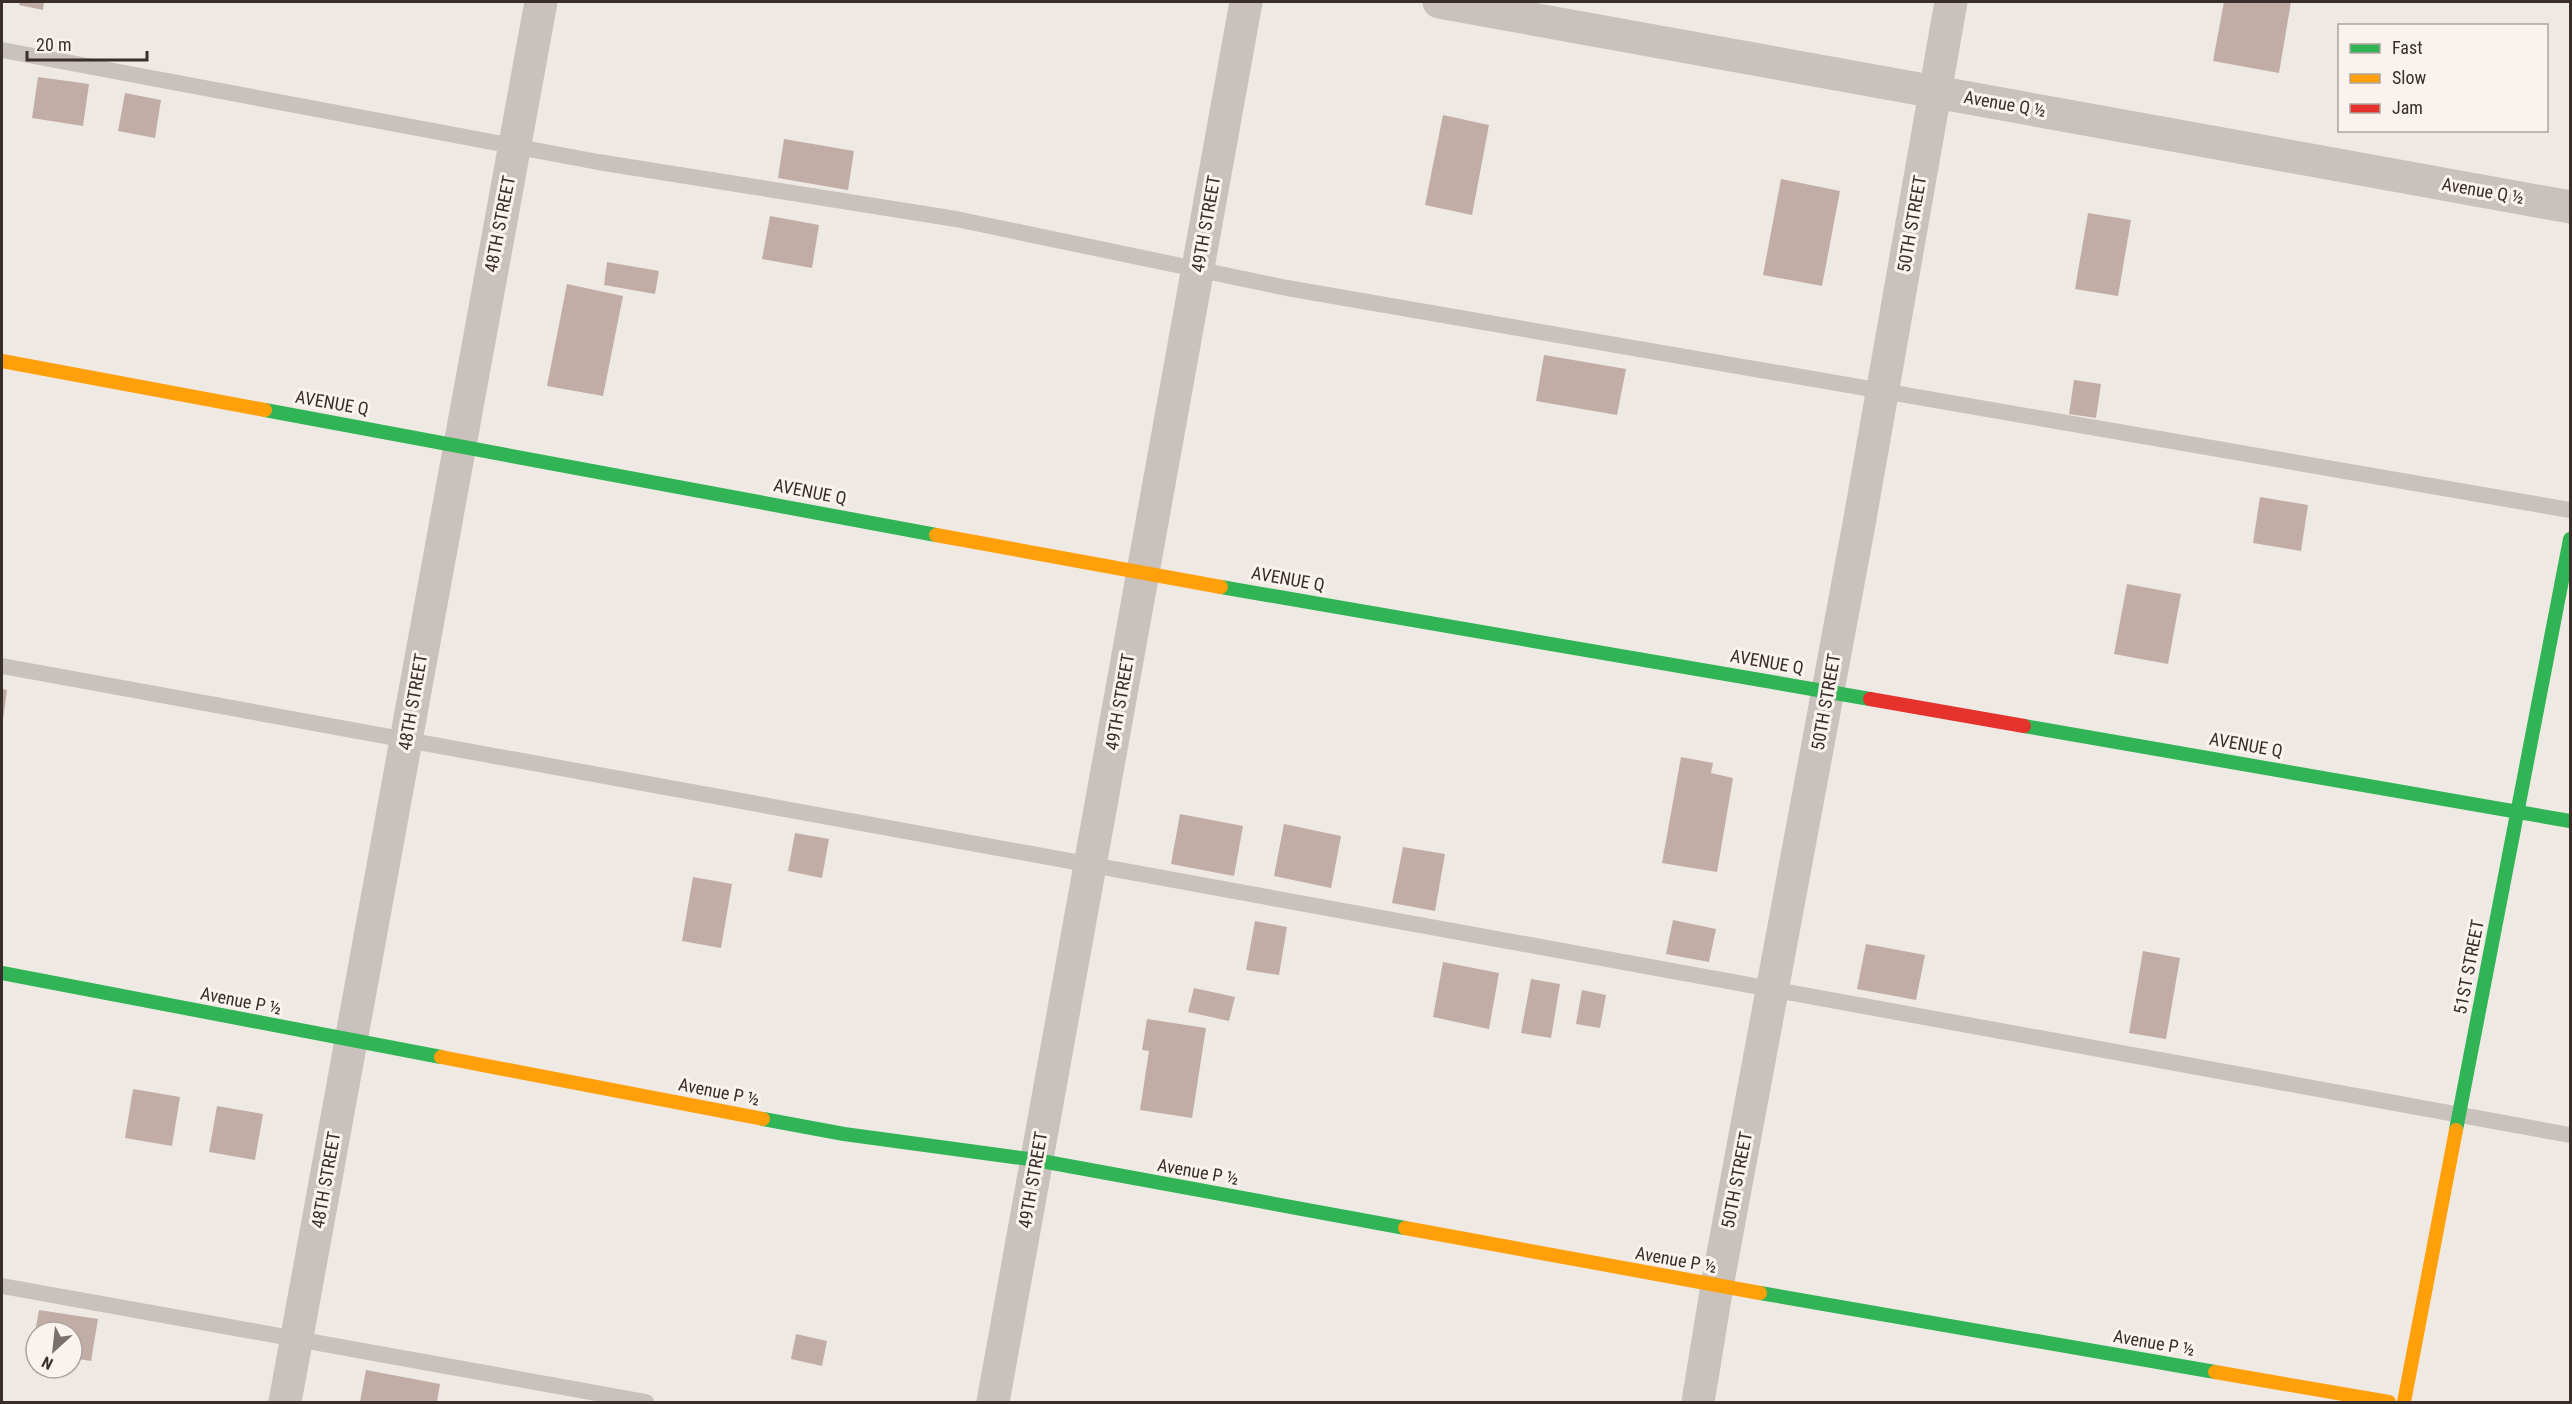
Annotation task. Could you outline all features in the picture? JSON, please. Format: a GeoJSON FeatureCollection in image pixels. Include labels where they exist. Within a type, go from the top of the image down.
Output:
{"type":"FeatureCollection","features":[{"type":"Feature","properties":{"kind":"street","name":"48TH STREET"},"geometry":{"type":"LineString","coordinates":[[285,1402],[458,444],[541,2]]}},
{"type":"Feature","properties":{"kind":"street","name":"49TH STREET"},"geometry":{"type":"LineString","coordinates":[[993,1402],[1246,2]]}},
{"type":"Feature","properties":{"kind":"street","name":"Avenue Q ½"},"geometry":{"type":"LineString","coordinates":[[1439,2],[2571,207]]}},
{"type":"Feature","properties":{"kind":"street","name":"50TH STREET"},"geometry":{"type":"LineString","coordinates":[[1698,1402],[1717,1286],[1883,390],[1951,2]]}},
{"type":"Feature","properties":{"kind":"street","name":"AVENUE Q"},"geometry":{"type":"LineString","coordinates":[[2,361],[1143,573],[2571,821]]}},
{"type":"Feature","properties":{"kind":"street","name":"51ST STREET"},"geometry":{"type":"LineString","coordinates":[[2404,1402],[2571,539]]}},
{"type":"Feature","properties":{"kind":"street","name":"Avenue P ½"},"geometry":{"type":"LineString","coordinates":[[2,973],[844,1134],[1036,1161],[1717,1286],[2389,1402]]}},
{"type":"Feature","properties":{"kind":"lane"},"geometry":{"type":"LineString","coordinates":[[2,50],[609,164],[956,219],[1298,290],[2571,510]]}},
{"type":"Feature","properties":{"kind":"lane"},"geometry":{"type":"LineString","coordinates":[[2,666],[2571,1135]]}},
{"type":"Feature","properties":{"kind":"lane"},"geometry":{"type":"LineString","coordinates":[[2,1286],[646,1402]]}},
{"type":"Feature","properties":{"kind":"building"},"geometry":{"type":"Polygon","coordinates":[[[20,2],[44,2],[43,10],[19,5],[20,2]]]}},
{"type":"Feature","properties":{"kind":"building"},"geometry":{"type":"Polygon","coordinates":[[[2224,2],[2291,2],[2279,73],[2213,61],[2224,2]]]}},
{"type":"Feature","properties":{"kind":"building"},"geometry":{"type":"Polygon","coordinates":[[[38,77],[89,84],[83,126],[32,118],[38,77]]]}},
{"type":"Feature","properties":{"kind":"building"},"geometry":{"type":"Polygon","coordinates":[[[125,93],[161,100],[155,138],[118,131],[125,93]]]}},
{"type":"Feature","properties":{"kind":"building"},"geometry":{"type":"Polygon","coordinates":[[[1443,115],[1489,125],[1472,215],[1425,205],[1443,115]]]}},
{"type":"Feature","properties":{"kind":"building"},"geometry":{"type":"Polygon","coordinates":[[[784,139],[854,151],[848,190],[778,178],[784,139]]]}},
{"type":"Feature","properties":{"kind":"building"},"geometry":{"type":"Polygon","coordinates":[[[1781,179],[1840,191],[1822,286],[1763,275],[1781,179]]]}},
{"type":"Feature","properties":{"kind":"building"},"geometry":{"type":"Polygon","coordinates":[[[2088,213],[2131,220],[2118,296],[2075,289],[2088,213]]]}},
{"type":"Feature","properties":{"kind":"building"},"geometry":{"type":"Polygon","coordinates":[[[770,216],[819,225],[812,268],[762,259],[770,216]]]}},
{"type":"Feature","properties":{"kind":"building"},"geometry":{"type":"Polygon","coordinates":[[[607,262],[659,271],[655,294],[604,285],[607,262]]]}},
{"type":"Feature","properties":{"kind":"building"},"geometry":{"type":"Polygon","coordinates":[[[567,284],[623,296],[603,396],[547,386],[567,284]]]}},
{"type":"Feature","properties":{"kind":"building"},"geometry":{"type":"Polygon","coordinates":[[[1544,355],[1626,369],[1617,415],[1536,401],[1544,355]]]}},
{"type":"Feature","properties":{"kind":"building"},"geometry":{"type":"Polygon","coordinates":[[[2074,380],[2101,384],[2096,418],[2069,414],[2074,380]]]}},
{"type":"Feature","properties":{"kind":"building"},"geometry":{"type":"Polygon","coordinates":[[[2260,497],[2308,505],[2301,551],[2253,543],[2260,497]]]}},
{"type":"Feature","properties":{"kind":"building"},"geometry":{"type":"Polygon","coordinates":[[[2127,584],[2181,594],[2168,664],[2114,654],[2127,584]]]}},
{"type":"Feature","properties":{"kind":"building"},"geometry":{"type":"Polygon","coordinates":[[[2,689],[7,690],[3,720],[2,720],[2,689]]]}},
{"type":"Feature","properties":{"kind":"building"},"geometry":{"type":"Polygon","coordinates":[[[1681,757],[1713,763],[1711,773],[1733,778],[1717,872],[1662,863],[1681,757]]]}},
{"type":"Feature","properties":{"kind":"building"},"geometry":{"type":"Polygon","coordinates":[[[1180,814],[1243,826],[1234,876],[1171,864],[1180,814]]]}},
{"type":"Feature","properties":{"kind":"building"},"geometry":{"type":"Polygon","coordinates":[[[1284,824],[1341,836],[1331,888],[1274,876],[1284,824]]]}},
{"type":"Feature","properties":{"kind":"building"},"geometry":{"type":"Polygon","coordinates":[[[795,833],[829,839],[822,878],[788,871],[795,833]]]}},
{"type":"Feature","properties":{"kind":"building"},"geometry":{"type":"Polygon","coordinates":[[[1403,847],[1445,854],[1435,911],[1392,903],[1403,847]]]}},
{"type":"Feature","properties":{"kind":"building"},"geometry":{"type":"Polygon","coordinates":[[[693,877],[732,884],[721,948],[682,941],[693,877]]]}},
{"type":"Feature","properties":{"kind":"building"},"geometry":{"type":"Polygon","coordinates":[[[1673,920],[1716,929],[1709,962],[1666,954],[1673,920]]]}},
{"type":"Feature","properties":{"kind":"building"},"geometry":{"type":"Polygon","coordinates":[[[1255,921],[1287,927],[1279,975],[1246,970],[1255,921]]]}},
{"type":"Feature","properties":{"kind":"building"},"geometry":{"type":"Polygon","coordinates":[[[1866,944],[1925,955],[1916,1000],[1857,989],[1866,944]]]}},
{"type":"Feature","properties":{"kind":"building"},"geometry":{"type":"Polygon","coordinates":[[[2143,951],[2180,958],[2166,1039],[2129,1033],[2143,951]]]}},
{"type":"Feature","properties":{"kind":"building"},"geometry":{"type":"Polygon","coordinates":[[[1443,962],[1499,973],[1489,1029],[1433,1017],[1443,962]]]}},
{"type":"Feature","properties":{"kind":"building"},"geometry":{"type":"Polygon","coordinates":[[[1531,979],[1560,984],[1551,1038],[1521,1033],[1531,979]]]}},
{"type":"Feature","properties":{"kind":"building"},"geometry":{"type":"Polygon","coordinates":[[[1194,988],[1235,997],[1229,1021],[1188,1012],[1194,988]]]}},
{"type":"Feature","properties":{"kind":"building"},"geometry":{"type":"Polygon","coordinates":[[[1582,990],[1606,995],[1600,1028],[1576,1024],[1582,990]]]}},
{"type":"Feature","properties":{"kind":"building"},"geometry":{"type":"Polygon","coordinates":[[[1147,1019],[1206,1028],[1192,1118],[1140,1110],[1149,1051],[1142,1050],[1147,1019]]]}},
{"type":"Feature","properties":{"kind":"building"},"geometry":{"type":"Polygon","coordinates":[[[133,1089],[180,1097],[172,1146],[125,1138],[133,1089]]]}},
{"type":"Feature","properties":{"kind":"building"},"geometry":{"type":"Polygon","coordinates":[[[217,1106],[263,1114],[255,1160],[209,1152],[217,1106]]]}},
{"type":"Feature","properties":{"kind":"building"},"geometry":{"type":"Polygon","coordinates":[[[39,1310],[98,1319],[91,1361],[84,1360],[84,1320],[37,1320],[39,1310]]]}},
{"type":"Feature","properties":{"kind":"building"},"geometry":{"type":"Polygon","coordinates":[[[796,1334],[827,1341],[822,1366],[791,1359],[796,1334]]]}},
{"type":"Feature","properties":{"kind":"building"},"geometry":{"type":"Polygon","coordinates":[[[366,1370],[440,1384],[437,1402],[360,1402],[366,1370]]]}},
{"type":"Feature","properties":{"kind":"traffic: fast"},"geometry":{"type":"LineString","coordinates":[[265,410],[936,535]]}},
{"type":"Feature","properties":{"kind":"traffic: fast"},"geometry":{"type":"LineString","coordinates":[[2456,1130],[2570,539]]}},
{"type":"Feature","properties":{"kind":"traffic: fast"},"geometry":{"type":"LineString","coordinates":[[1221,587],[1870,699]]}},
{"type":"Feature","properties":{"kind":"traffic: fast"},"geometry":{"type":"LineString","coordinates":[[2024,726],[2570,821]]}},
{"type":"Feature","properties":{"kind":"traffic: fast"},"geometry":{"type":"LineString","coordinates":[[2,973],[441,1057]]}},
{"type":"Feature","properties":{"kind":"traffic: fast"},"geometry":{"type":"LineString","coordinates":[[763,1119],[844,1134],[1036,1160],[1405,1228]]}},
{"type":"Feature","properties":{"kind":"traffic: fast"},"geometry":{"type":"LineString","coordinates":[[1760,1293],[2215,1372]]}},
{"type":"Feature","properties":{"kind":"traffic: slow"},"geometry":{"type":"LineString","coordinates":[[2,361],[265,410]]}},
{"type":"Feature","properties":{"kind":"traffic: slow"},"geometry":{"type":"LineString","coordinates":[[936,535],[1221,587]]}},
{"type":"Feature","properties":{"kind":"traffic: slow"},"geometry":{"type":"LineString","coordinates":[[441,1057],[763,1119]]}},
{"type":"Feature","properties":{"kind":"traffic: slow"},"geometry":{"type":"LineString","coordinates":[[2404,1402],[2456,1130]]}},
{"type":"Feature","properties":{"kind":"traffic: slow"},"geometry":{"type":"LineString","coordinates":[[1405,1228],[1760,1293]]}},
{"type":"Feature","properties":{"kind":"traffic: slow"},"geometry":{"type":"LineString","coordinates":[[2215,1372],[2389,1402]]}},
{"type":"Feature","properties":{"kind":"traffic: jam"},"geometry":{"type":"LineString","coordinates":[[1870,699],[2024,726]]}}]}
